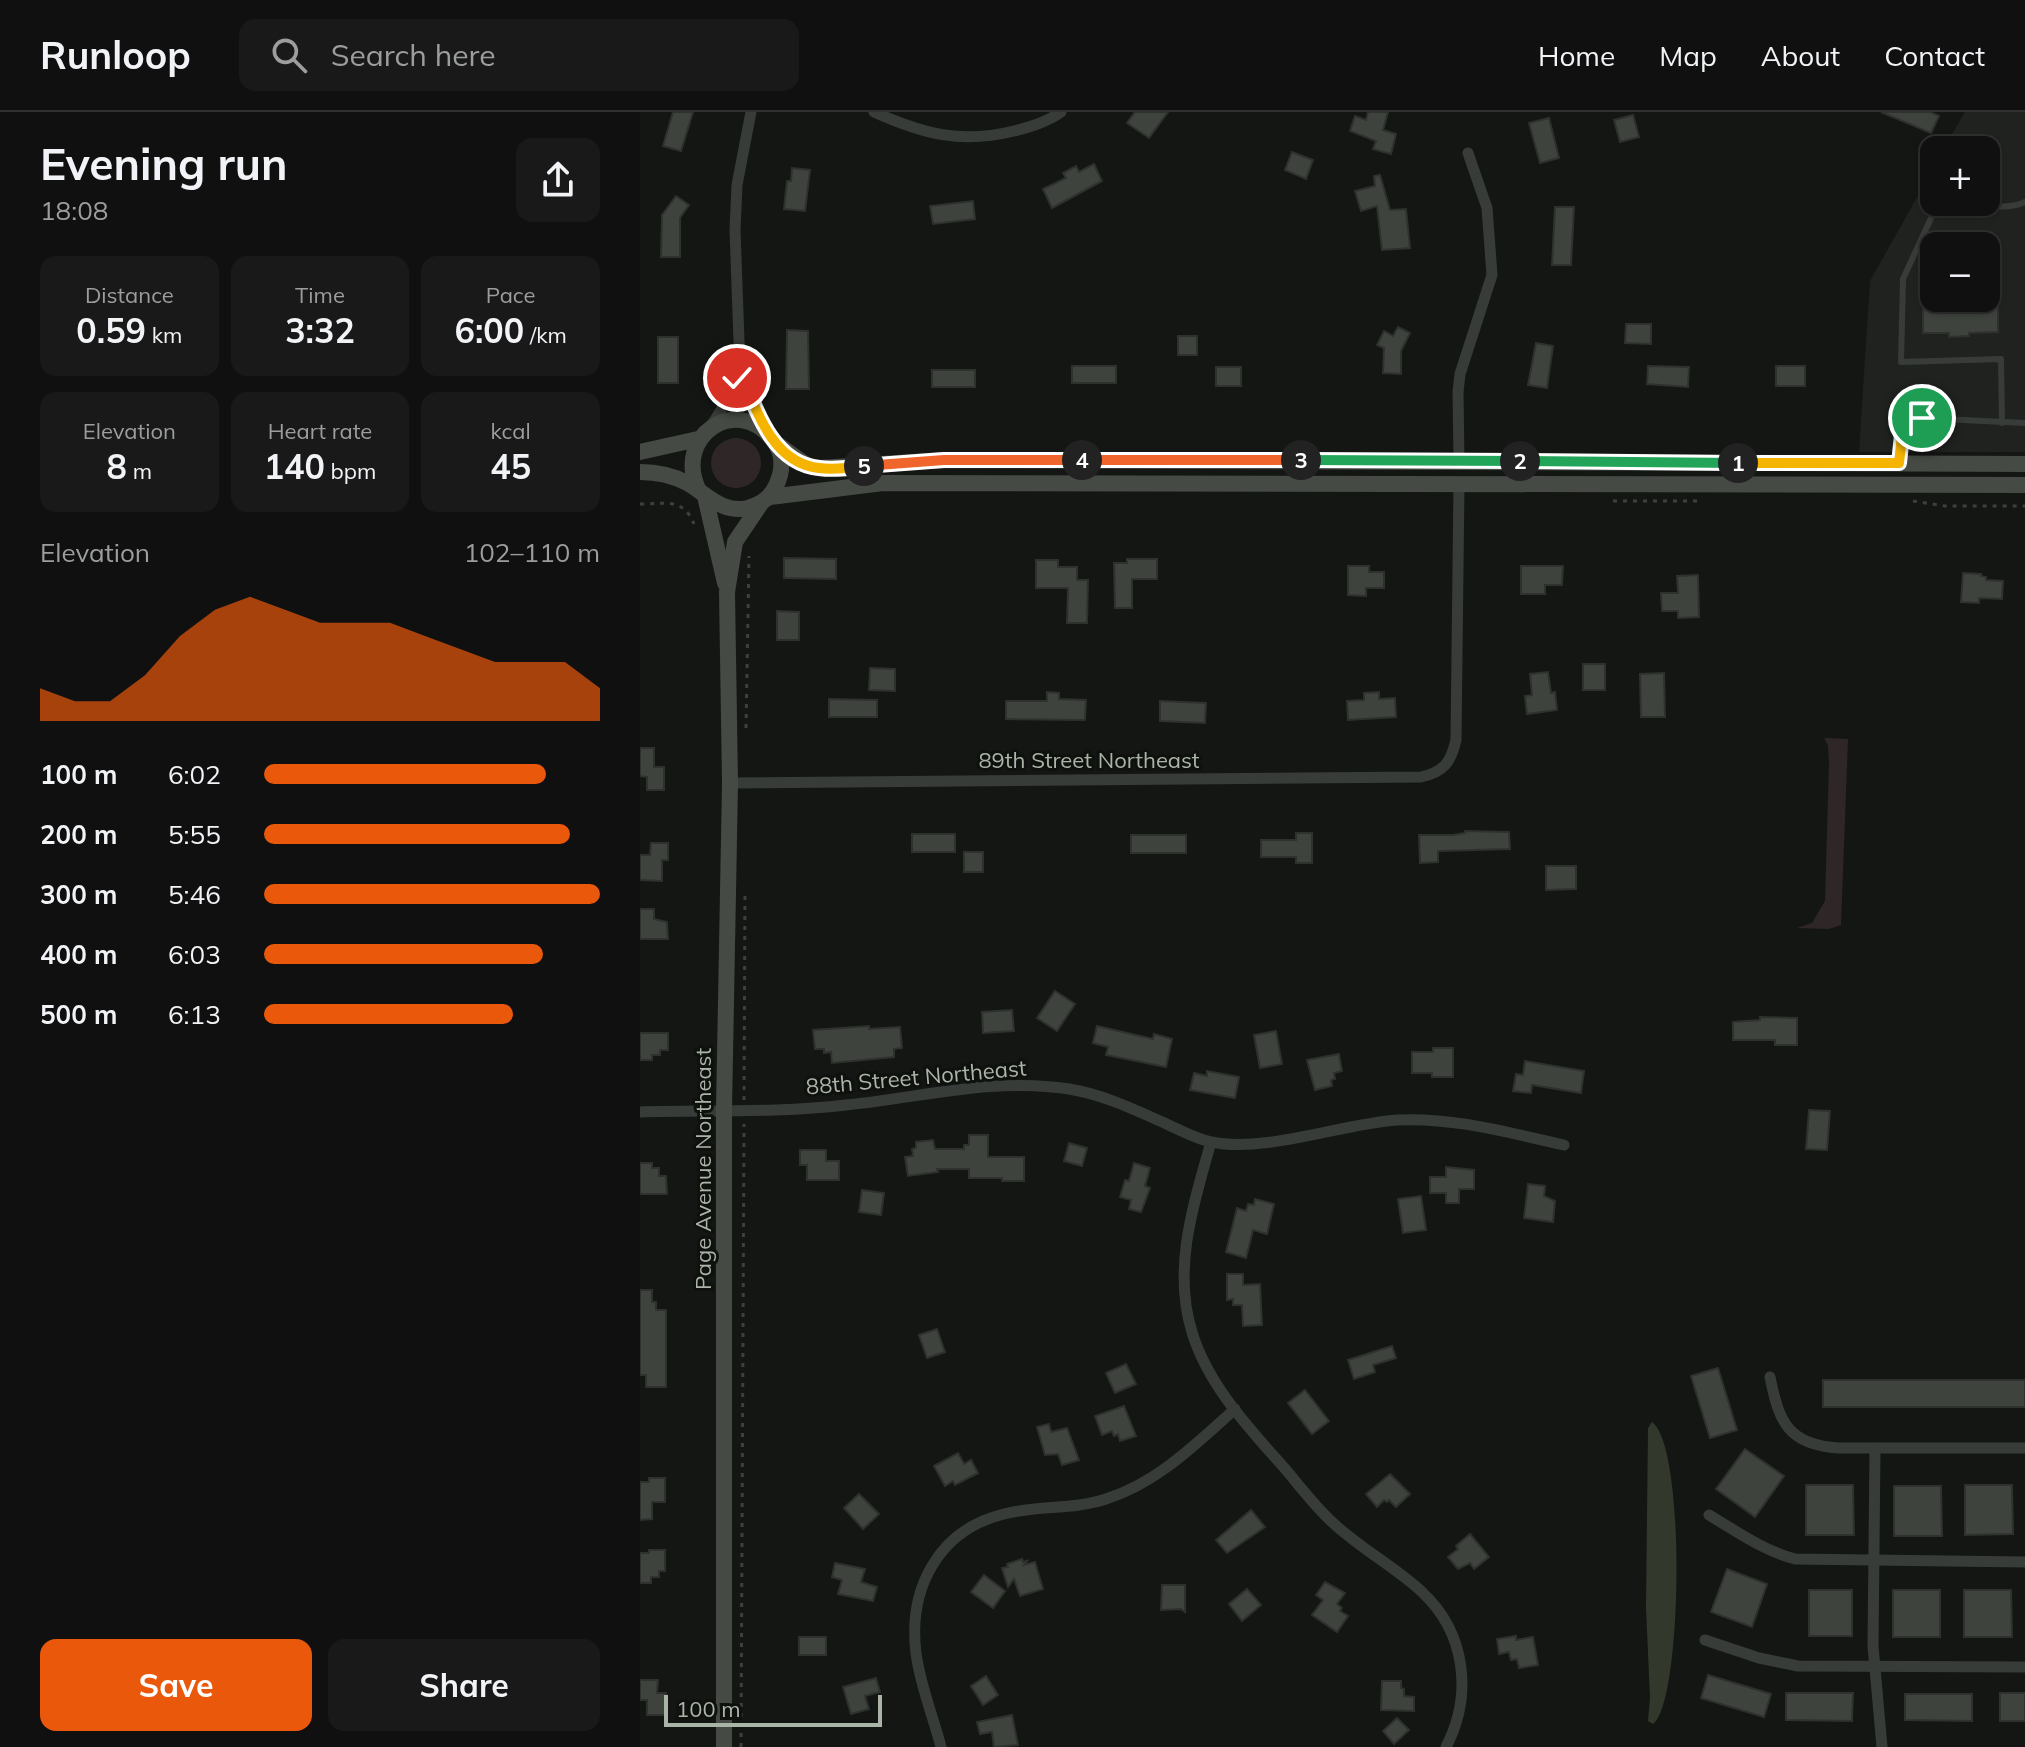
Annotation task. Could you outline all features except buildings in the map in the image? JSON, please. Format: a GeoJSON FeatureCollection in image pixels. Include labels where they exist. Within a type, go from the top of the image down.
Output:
{"type":"FeatureCollection","features":[{"type":"Feature","properties":{"kind":"main road"},"geometry":{"type":"LineString","coordinates":[[640,452],[704,433],[732,420],[746,421],[764,429],[777,444],[808,466],[820,468],[944,460],[2025,464]]}},
{"type":"Feature","properties":{"kind":"main road"},"geometry":{"type":"LineString","coordinates":[[702,493],[693,470],[704,433]]}},
{"type":"Feature","properties":{"kind":"main road"},"geometry":{"type":"LineString","coordinates":[[766,500],[781,469],[777,444]]}},
{"type":"Feature","properties":{"kind":"main road"},"geometry":{"type":"LineString","coordinates":[[640,472],[668,475],[718,505],[733,509],[748,508],[766,500],[883,483],[2025,485]]}},
{"type":"Feature","properties":{"kind":"main road","name":"Page Avenue Northeast"},"geometry":{"type":"LineString","coordinates":[[702,493],[727,592]]}},
{"type":"Feature","properties":{"kind":"main road","name":"Page Avenue Northeast"},"geometry":{"type":"LineString","coordinates":[[724,1747],[724,1110],[730,783],[727,592],[735,542],[766,500]]}},
{"type":"Feature","properties":{"kind":"street"},"geometry":{"type":"LineString","coordinates":[[751,112],[737,185],[735,230],[740,369],[764,429]]}},
{"type":"Feature","properties":{"kind":"street"},"geometry":{"type":"LineString","coordinates":[[874,112],[924,132],[965,138],[995,136],[1032,127],[1061,112]]}},
{"type":"Feature","properties":{"kind":"street"},"geometry":{"type":"LineString","coordinates":[[1459,461],[1460,374],[1492,275],[1487,208],[1468,153]]}},
{"type":"Feature","properties":{"kind":"street"},"geometry":{"type":"LineString","coordinates":[[704,433],[721,414],[740,369]]}},
{"type":"Feature","properties":{"kind":"street","name":"89th Street Northeast"},"geometry":{"type":"LineString","coordinates":[[730,783],[1421,777],[1437,774],[1446,766],[1456,740],[1459,483]]}},
{"type":"Feature","properties":{"kind":"street","name":"88th Street Northeast"},"geometry":{"type":"LineString","coordinates":[[640,1112],[842,1106],[970,1089],[1032,1086],[1069,1089],[1099,1096],[1211,1142],[1282,1140],[1368,1124],[1424,1120],[1462,1123],[1564,1145]]}},
{"type":"Feature","properties":{"kind":"street"},"geometry":{"type":"LineString","coordinates":[[1211,1142],[1191,1214],[1184,1275],[1191,1331],[1203,1362],[1235,1409],[1327,1518],[1363,1549],[1421,1591],[1450,1629],[1460,1657],[1463,1686],[1449,1746]]}},
{"type":"Feature","properties":{"kind":"street"},"geometry":{"type":"LineString","coordinates":[[1770,1377],[1782,1422],[1800,1439],[1826,1447],[2025,1448]]}},
{"type":"Feature","properties":{"kind":"street"},"geometry":{"type":"LineString","coordinates":[[941,1747],[920,1674],[915,1633],[916,1602],[933,1562],[944,1549],[962,1533],[1004,1514],[1083,1505],[1119,1494],[1154,1476],[1186,1453],[1235,1409]]}},
{"type":"Feature","properties":{"kind":"street"},"geometry":{"type":"LineString","coordinates":[[1875,1448],[1874,1667],[1882,1747]]}},
{"type":"Feature","properties":{"kind":"street"},"geometry":{"type":"LineString","coordinates":[[1709,1515],[1778,1555],[1810,1560],[2025,1562]]}},
{"type":"Feature","properties":{"kind":"street"},"geometry":{"type":"LineString","coordinates":[[1705,1640],[1759,1658],[1798,1666],[2025,1667]]}},
{"type":"Feature","properties":{"kind":"lane"},"geometry":{"type":"LineString","coordinates":[[2002,423],[2001,359],[1901,362],[1903,279],[1932,216],[1939,209],[1962,204],[2011,208],[2025,202]]}},
{"type":"Feature","properties":{"kind":"lane"},"geometry":{"type":"LineString","coordinates":[[1899,463],[1901,433],[1908,422],[1922,418],[2025,423]]}},
{"type":"Feature","properties":{"kind":"path"},"geometry":{"type":"LineString","coordinates":[[1903,500],[1945,506],[2025,506]]}},
{"type":"Feature","properties":{"kind":"path"},"geometry":{"type":"LineString","coordinates":[[1606,501],[1712,501]]}},
{"type":"Feature","properties":{"kind":"path"},"geometry":{"type":"LineString","coordinates":[[640,504],[684,507],[689,511],[696,532]]}},
{"type":"Feature","properties":{"kind":"path"},"geometry":{"type":"LineString","coordinates":[[746,733],[749,555]]}},
{"type":"Feature","properties":{"kind":"path"},"geometry":{"type":"LineString","coordinates":[[743,1092],[745,891]]}},
{"type":"Feature","properties":{"kind":"path"},"geometry":{"type":"LineString","coordinates":[[741,1747],[744,1125]]}},
{"type":"Feature","properties":{"kind":"shaded area"},"geometry":{"type":"Polygon","coordinates":[[[1965,112],[2025,112],[2025,452],[1859,452],[1870,281],[1920,192],[1920,216],[2000,216],[2000,136],[1951,136],[1965,112]]]}},
{"type":"Feature","properties":{"kind":"shaded area"},"geometry":{"type":"Polygon","coordinates":[[[736,438],[754,445],[761,463],[754,481],[736,488],[718,481],[711,463],[718,445],[736,438]]]}},
{"type":"Feature","properties":{"kind":"shaded area"},"geometry":{"type":"Polygon","coordinates":[[[1824,738],[1848,739],[1841,925],[1829,929],[1797,928],[1812,923],[1825,901],[1829,764],[1828,745],[1824,738]]]}},
{"type":"Feature","properties":{"kind":"shaded area"},"geometry":{"type":"Polygon","coordinates":[[[1652,1422],[1663,1441],[1671,1477],[1676,1576],[1670,1673],[1663,1707],[1653,1724],[1648,1721],[1650,1698],[1646,1608],[1648,1428],[1652,1422]]]}},
{"type":"Feature","properties":{"kind":"route"},"geometry":{"type":"LineString","coordinates":[[737,378],[740,369],[759,419],[777,444],[808,466],[820,468],[944,460],[1899,463],[1903,426],[1922,418]]}}]}
